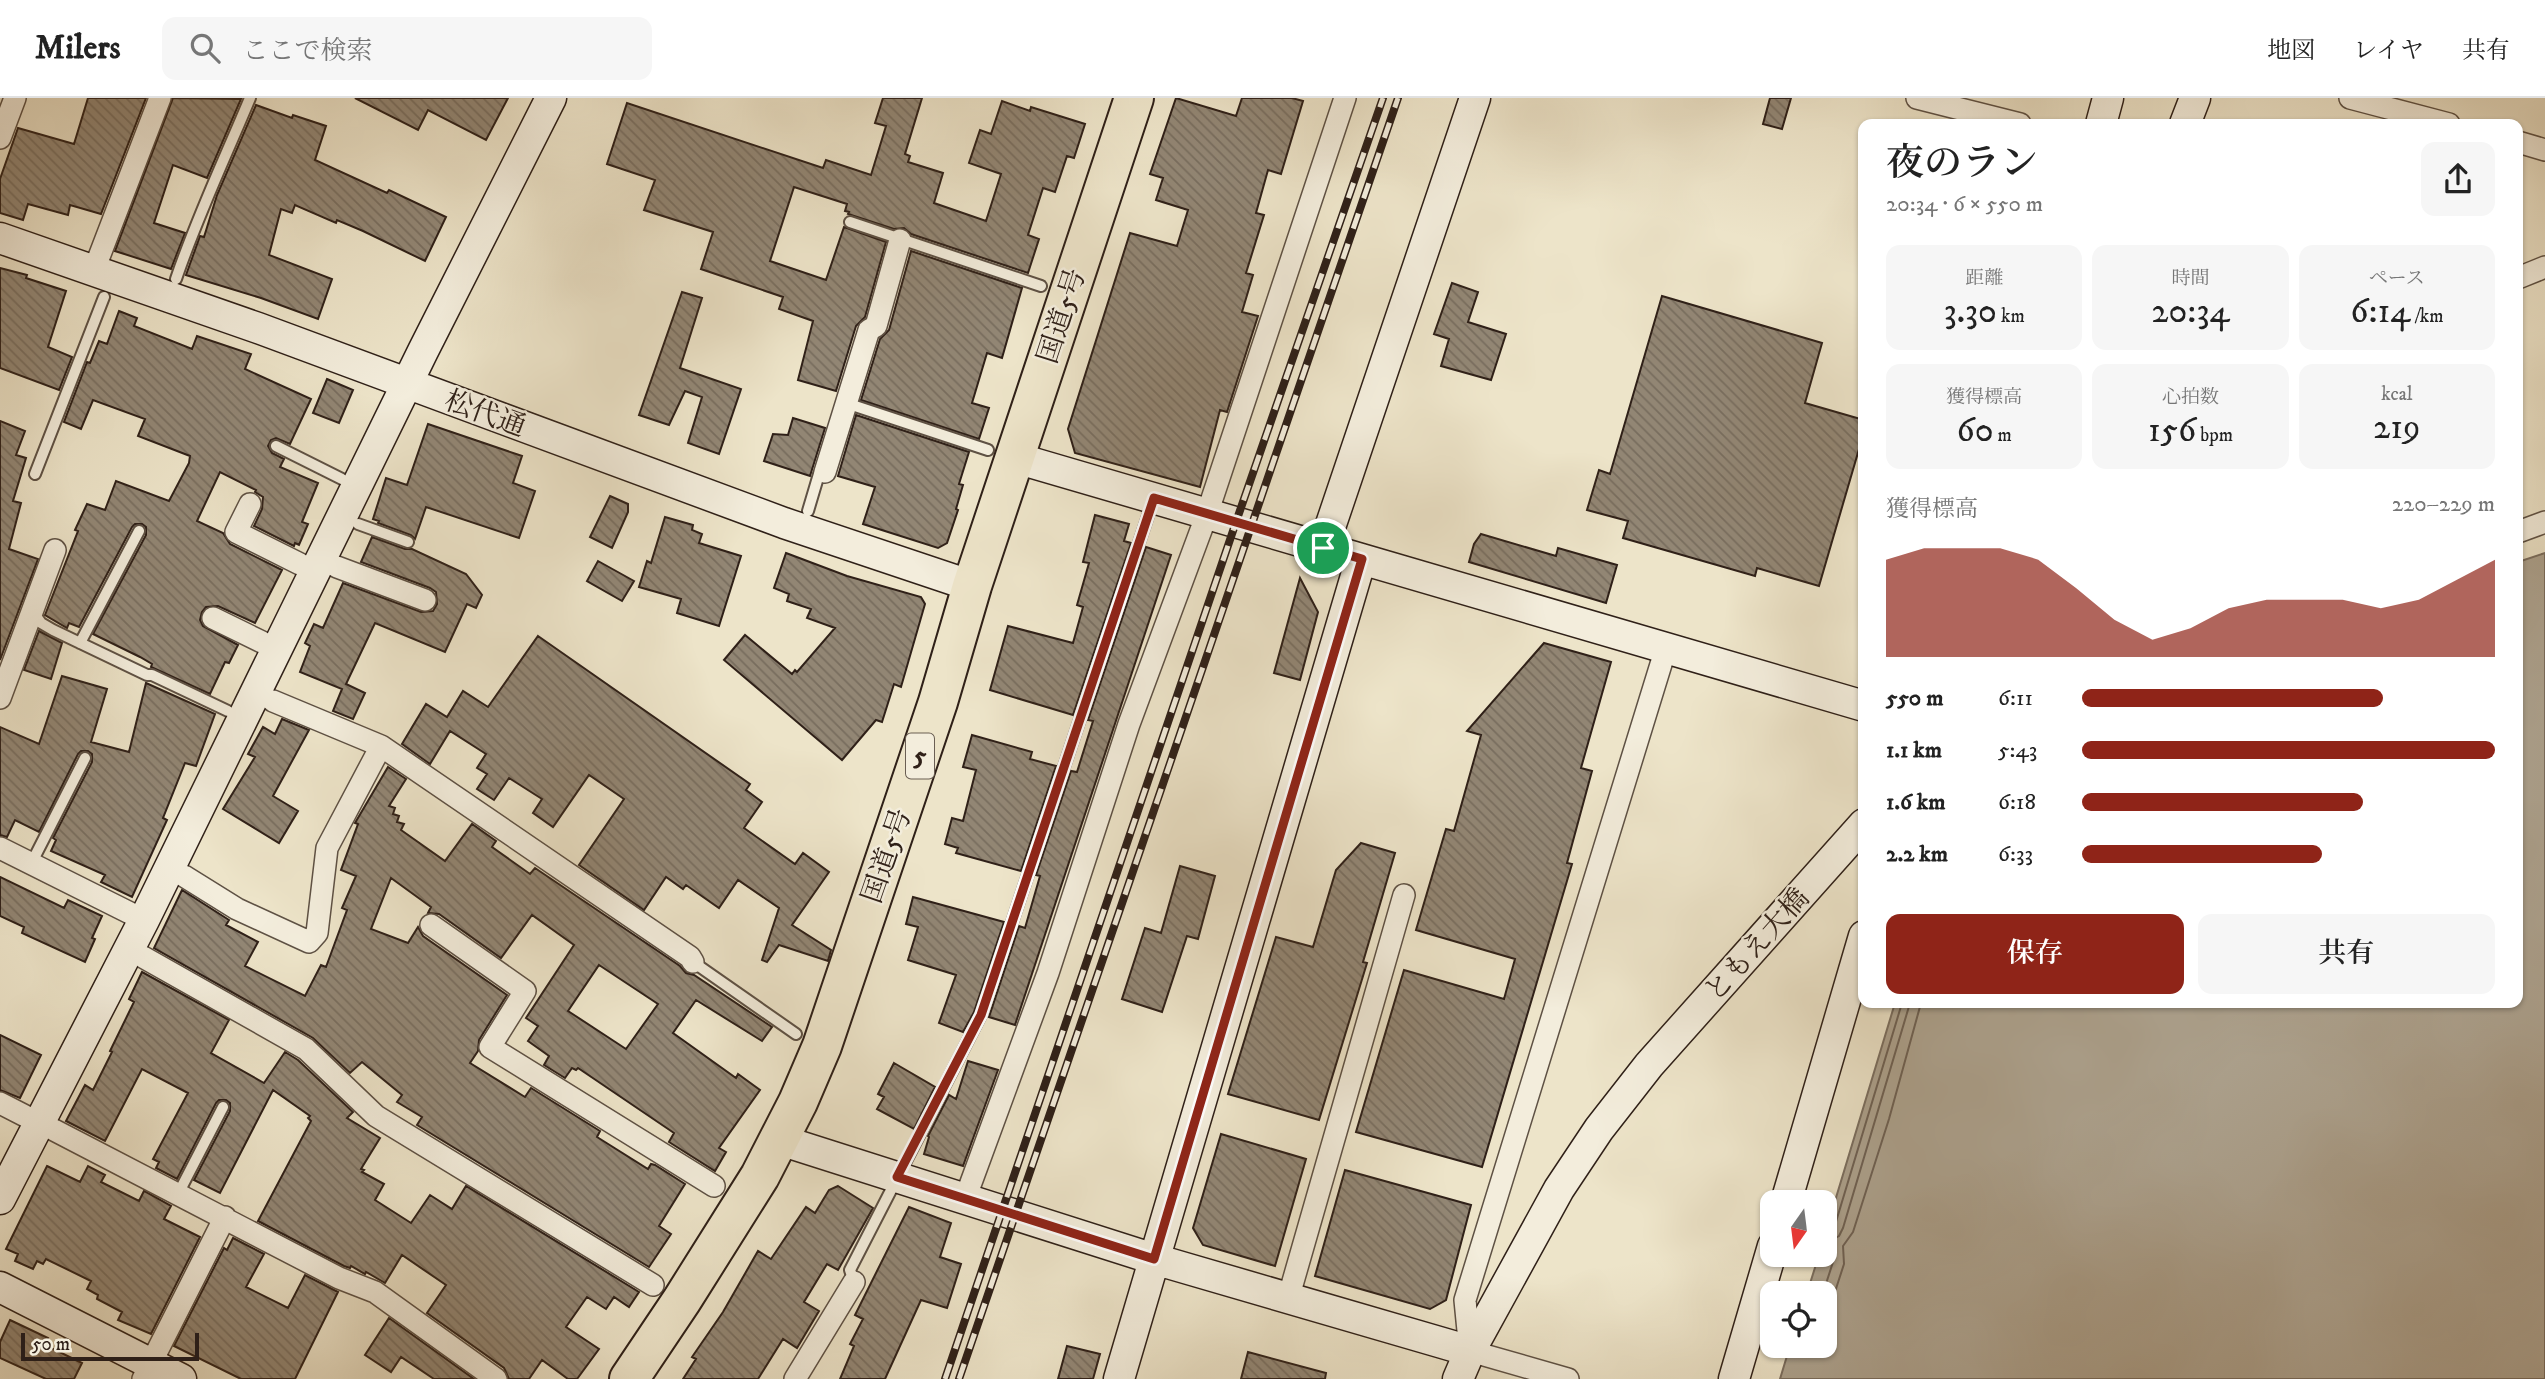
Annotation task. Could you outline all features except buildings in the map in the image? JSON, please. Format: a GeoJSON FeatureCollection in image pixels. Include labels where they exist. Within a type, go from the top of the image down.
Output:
{"type":"FeatureCollection","features":[{"type":"Feature","properties":{"kind":"highway","name":"国道5号"},"geometry":{"type":"LineString","coordinates":[[629,1379],[682,1300],[780,1140],[799,1102],[827,1033],[938,702],[972,586],[1002,454],[1134,98]]}},
{"type":"Feature","properties":{"kind":"street"},"geometry":{"type":"LineString","coordinates":[[0,138],[15,98]]}},
{"type":"Feature","properties":{"kind":"street"},"geometry":{"type":"LineString","coordinates":[[99,284],[160,98]]}},
{"type":"Feature","properties":{"kind":"street"},"geometry":{"type":"LineString","coordinates":[[4,1183],[46,1126],[406,384],[551,98]]}},
{"type":"Feature","properties":{"kind":"street"},"geometry":{"type":"LineString","coordinates":[[965,1199],[1048,973],[1129,724],[1207,514],[1345,98]]}},
{"type":"Feature","properties":{"kind":"street"},"geometry":{"type":"LineString","coordinates":[[1323,548],[1475,98]]}},
{"type":"Feature","properties":{"kind":"street"},"geometry":{"type":"LineString","coordinates":[[1917,98],[2000,119]]}},
{"type":"Feature","properties":{"kind":"street"},"geometry":{"type":"LineString","coordinates":[[2102,119],[2108,98]]}},
{"type":"Feature","properties":{"kind":"street"},"geometry":{"type":"LineString","coordinates":[[2188,119],[2195,98]]}},
{"type":"Feature","properties":{"kind":"street"},"geometry":{"type":"LineString","coordinates":[[2350,98],[2430,119]]}},
{"type":"Feature","properties":{"kind":"street"},"geometry":{"type":"LineString","coordinates":[[2523,143],[2545,150]]}},
{"type":"Feature","properties":{"kind":"street","name":"松代通"},"geometry":{"type":"LineString","coordinates":[[0,238],[99,284],[258,328],[784,523],[972,586]]}},
{"type":"Feature","properties":{"kind":"street"},"geometry":{"type":"LineString","coordinates":[[825,472],[869,330],[876,326],[900,240]]}},
{"type":"Feature","properties":{"kind":"street"},"geometry":{"type":"LineString","coordinates":[[2523,276],[2545,267]]}},
{"type":"Feature","properties":{"kind":"street"},"geometry":{"type":"LineString","coordinates":[[1002,454],[1858,704]]}},
{"type":"Feature","properties":{"kind":"street"},"geometry":{"type":"LineString","coordinates":[[250,504],[236,533],[300,564]]}},
{"type":"Feature","properties":{"kind":"street"},"geometry":{"type":"LineString","coordinates":[[2523,530],[2545,522]]}},
{"type":"Feature","properties":{"kind":"street"},"geometry":{"type":"LineString","coordinates":[[0,698],[54,550]]}},
{"type":"Feature","properties":{"kind":"street"},"geometry":{"type":"LineString","coordinates":[[1119,1379],[1362,559]]}},
{"type":"Feature","properties":{"kind":"street"},"geometry":{"type":"LineString","coordinates":[[337,567],[425,600]]}},
{"type":"Feature","properties":{"kind":"street"},"geometry":{"type":"LineString","coordinates":[[213,618],[262,642]]}},
{"type":"Feature","properties":{"kind":"street"},"geometry":{"type":"LineString","coordinates":[[1470,1351],[1465,1300],[1666,648]]}},
{"type":"Feature","properties":{"kind":"street"},"geometry":{"type":"LineString","coordinates":[[273,701],[381,746],[690,957],[693,962]]}},
{"type":"Feature","properties":{"kind":"street"},"geometry":{"type":"LineString","coordinates":[[184,876],[237,909],[309,942],[317,933],[327,848],[381,746]]}},
{"type":"Feature","properties":{"kind":"street","name":"ともえ大橋"},"geometry":{"type":"LineString","coordinates":[[1458,1379],[1470,1351],[1559,1189],[1599,1129],[1649,1065],[1858,831]]}},
{"type":"Feature","properties":{"kind":"street"},"geometry":{"type":"LineString","coordinates":[[0,848],[144,920]]}},
{"type":"Feature","properties":{"kind":"street"},"geometry":{"type":"LineString","coordinates":[[1287,1299],[1404,895]]}},
{"type":"Feature","properties":{"kind":"street"},"geometry":{"type":"LineString","coordinates":[[431,925],[525,991],[490,1048],[714,1186]]}},
{"type":"Feature","properties":{"kind":"street"},"geometry":{"type":"LineString","coordinates":[[1790,1190],[1858,956]]}},
{"type":"Feature","properties":{"kind":"street"},"geometry":{"type":"LineString","coordinates":[[143,957],[306,1049],[376,1116],[653,1285]]}},
{"type":"Feature","properties":{"kind":"street"},"geometry":{"type":"LineString","coordinates":[[0,1103],[339,1278],[375,1292],[496,1379]]}},
{"type":"Feature","properties":{"kind":"street"},"geometry":{"type":"LineString","coordinates":[[780,1140],[1154,1259],[1568,1379]]}},
{"type":"Feature","properties":{"kind":"street"},"geometry":{"type":"LineString","coordinates":[[147,1371],[225,1217]]}},
{"type":"Feature","properties":{"kind":"street"},"geometry":{"type":"LineString","coordinates":[[1734,1379],[1767,1267]]}},
{"type":"Feature","properties":{"kind":"street"},"geometry":{"type":"LineString","coordinates":[[794,1379],[854,1282]]}},
{"type":"Feature","properties":{"kind":"street"},"geometry":{"type":"LineString","coordinates":[[0,1287],[147,1371],[181,1379]]}},
{"type":"Feature","properties":{"kind":"lane"},"geometry":{"type":"LineString","coordinates":[[176,279],[195,222],[216,182],[250,98]]}},
{"type":"Feature","properties":{"kind":"lane"},"geometry":{"type":"LineString","coordinates":[[850,222],[1041,286]]}},
{"type":"Feature","properties":{"kind":"lane"},"geometry":{"type":"LineString","coordinates":[[35,474],[99,284]]}},
{"type":"Feature","properties":{"kind":"lane"},"geometry":{"type":"LineString","coordinates":[[846,403],[1002,454]]}},
{"type":"Feature","properties":{"kind":"lane"},"geometry":{"type":"LineString","coordinates":[[276,446],[342,479]]}},
{"type":"Feature","properties":{"kind":"lane"},"geometry":{"type":"LineString","coordinates":[[808,510],[819,474],[825,472]]}},
{"type":"Feature","properties":{"kind":"lane"},"geometry":{"type":"LineString","coordinates":[[854,1282],[850,1270],[981,1015],[1154,498]]}},
{"type":"Feature","properties":{"kind":"lane"},"geometry":{"type":"LineString","coordinates":[[358,524],[408,542]]}},
{"type":"Feature","properties":{"kind":"lane"},"geometry":{"type":"LineString","coordinates":[[80,643],[139,531]]}},
{"type":"Feature","properties":{"kind":"lane"},"geometry":{"type":"LineString","coordinates":[[32,611],[41,623],[80,643],[228,711]]}},
{"type":"Feature","properties":{"kind":"lane"},"geometry":{"type":"LineString","coordinates":[[31,864],[85,758]]}},
{"type":"Feature","properties":{"kind":"lane"},"geometry":{"type":"LineString","coordinates":[[693,962],[796,1034]]}},
{"type":"Feature","properties":{"kind":"lane"},"geometry":{"type":"LineString","coordinates":[[178,1194],[223,1107]]}},
{"type":"Feature","properties":{"kind":"water"},"geometry":{"type":"Polygon","coordinates":[[[2545,553],[2545,1379],[1780,1379],[1786,1358],[1837,1358],[1837,1281],[1811,1281],[1815,1267],[1838,1267],[1838,1191],[1893,1008],[2523,1008],[2523,560],[2545,553]]]}},
{"type":"Feature","properties":{"kind":"railway"},"geometry":{"type":"LineString","coordinates":[[945,1379],[1383,98]]}},
{"type":"Feature","properties":{"kind":"railway"},"geometry":{"type":"LineString","coordinates":[[959,1379],[1398,98]]}},
{"type":"Feature","properties":{"kind":"route"},"geometry":{"type":"LineString","coordinates":[[1154,498],[1323,548],[1362,559],[1154,1259],[897,1177],[981,1015],[1154,498]]}}]}
